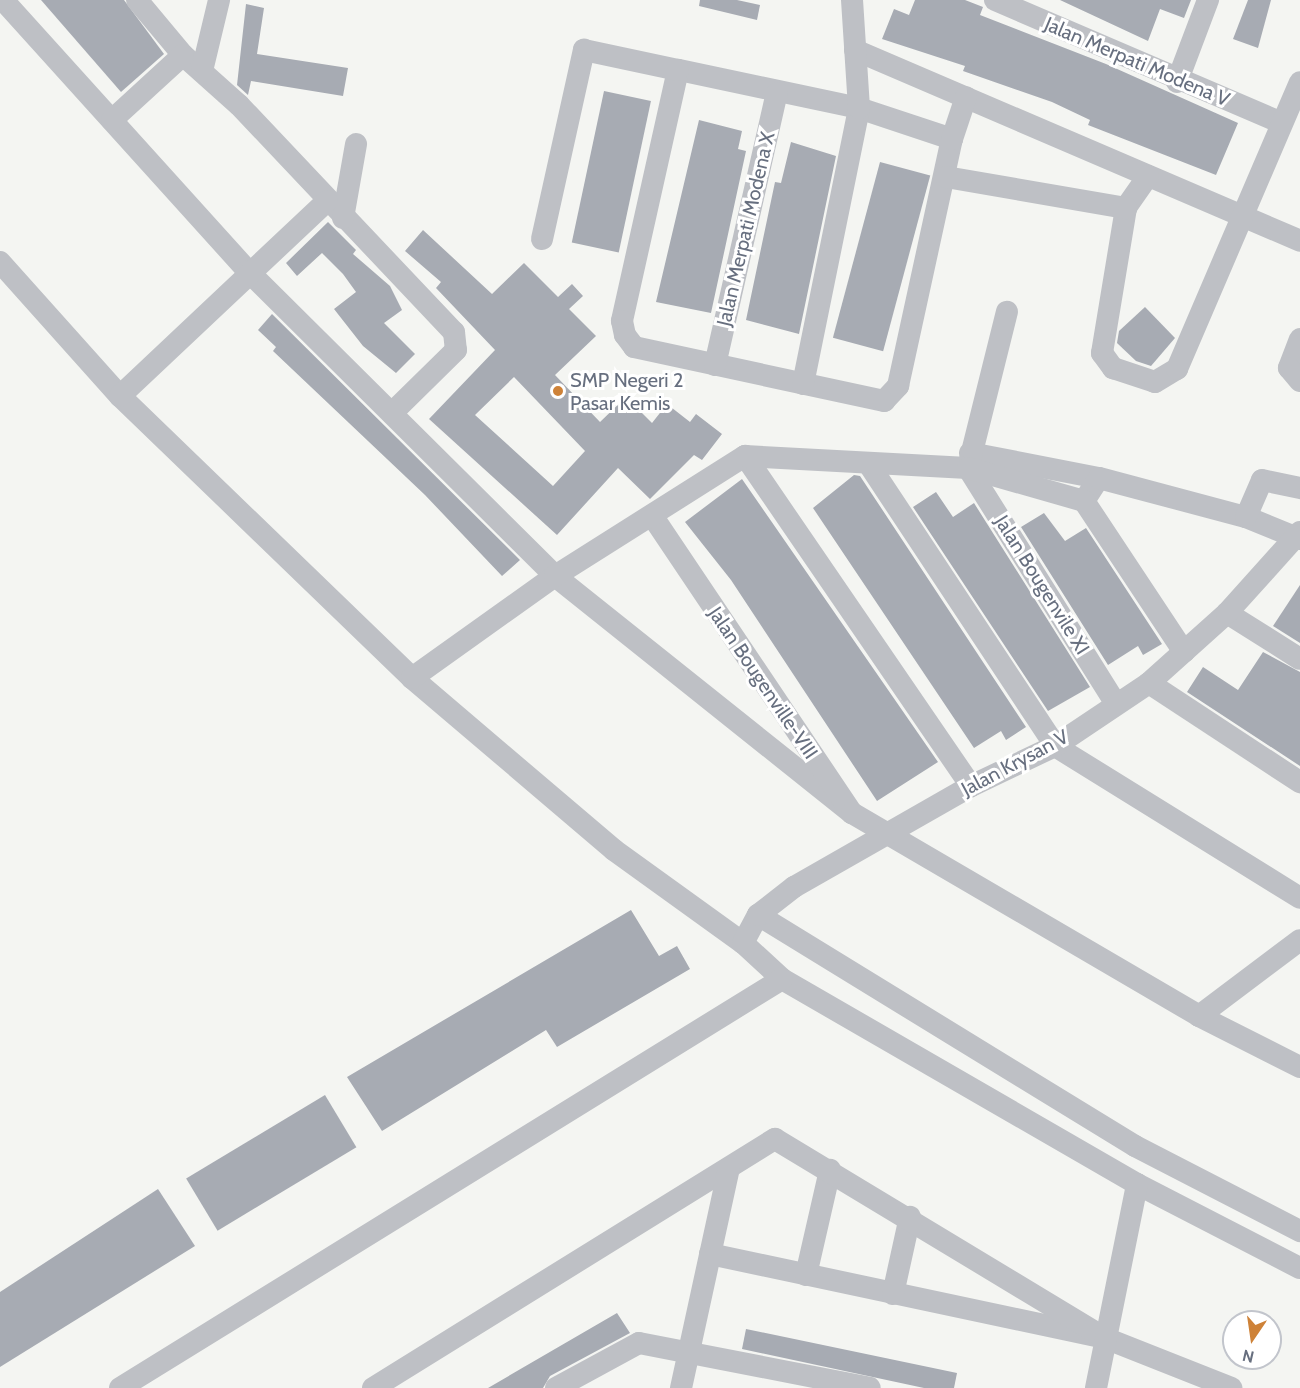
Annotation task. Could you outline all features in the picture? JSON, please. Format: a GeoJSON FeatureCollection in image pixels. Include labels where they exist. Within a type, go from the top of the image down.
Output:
{"type":"FeatureCollection","features":[{"type":"Feature","properties":{"kind":"street"},"geometry":{"type":"LineString","coordinates":[[3,0],[248,271],[555,576],[852,813],[890,831],[1199,1016],[1300,1067]]}},
{"type":"Feature","properties":{"kind":"street"},"geometry":{"type":"LineString","coordinates":[[137,0],[183,55],[202,71],[459,342],[392,413]]}},
{"type":"Feature","properties":{"kind":"street"},"geometry":{"type":"LineString","coordinates":[[202,71],[219,0]]}},
{"type":"Feature","properties":{"kind":"street"},"geometry":{"type":"LineString","coordinates":[[804,384],[859,108],[852,0]]}},
{"type":"Feature","properties":{"kind":"street","name":"Jalan Merpati Modena V"},"geometry":{"type":"LineString","coordinates":[[994,0],[1177,82],[1280,122]]}},
{"type":"Feature","properties":{"kind":"street"},"geometry":{"type":"LineString","coordinates":[[1177,82],[1208,0]]}},
{"type":"Feature","properties":{"kind":"street"},"geometry":{"type":"LineString","coordinates":[[542,239],[584,50],[777,93],[859,108],[952,139]]}},
{"type":"Feature","properties":{"kind":"street"},"geometry":{"type":"LineString","coordinates":[[855,50],[1300,241]]}},
{"type":"Feature","properties":{"kind":"street"},"geometry":{"type":"LineString","coordinates":[[112,120],[183,55]]}},
{"type":"Feature","properties":{"kind":"street"},"geometry":{"type":"LineString","coordinates":[[678,70],[622,321],[634,347],[873,401],[894,393],[946,177],[952,139],[966,97]]}},
{"type":"Feature","properties":{"kind":"street"},"geometry":{"type":"LineString","coordinates":[[1148,176],[1126,208],[1102,353],[1113,368],[1155,382],[1177,369],[1238,215],[1300,82]]}},
{"type":"Feature","properties":{"kind":"street","name":"Jalan Merpati Modena X"},"geometry":{"type":"LineString","coordinates":[[715,365],[777,93]]}},
{"type":"Feature","properties":{"kind":"street"},"geometry":{"type":"LineString","coordinates":[[343,218],[356,144]]}},
{"type":"Feature","properties":{"kind":"street"},"geometry":{"type":"LineString","coordinates":[[946,177],[1126,208]]}},
{"type":"Feature","properties":{"kind":"street"},"geometry":{"type":"LineString","coordinates":[[120,396],[248,271],[327,201]]}},
{"type":"Feature","properties":{"kind":"street"},"geometry":{"type":"LineString","coordinates":[[0,262],[120,396],[412,678],[614,850],[743,943],[782,979],[1131,1180],[1300,1268]]}},
{"type":"Feature","properties":{"kind":"street"},"geometry":{"type":"LineString","coordinates":[[969,461],[1007,312]]}},
{"type":"Feature","properties":{"kind":"street"},"geometry":{"type":"LineString","coordinates":[[1300,339],[1289,368],[1300,381]]}},
{"type":"Feature","properties":{"kind":"street"},"geometry":{"type":"LineString","coordinates":[[412,678],[555,576],[653,517],[745,456],[868,463],[969,461],[1099,478],[1246,517],[1299,536]]}},
{"type":"Feature","properties":{"kind":"street"},"geometry":{"type":"LineString","coordinates":[[745,456],[971,786]]}},
{"type":"Feature","properties":{"kind":"street"},"geometry":{"type":"LineString","coordinates":[[969,461],[1084,501],[1184,652]]}},
{"type":"Feature","properties":{"kind":"street","name":"Jalan Bougenvile XI"},"geometry":{"type":"LineString","coordinates":[[969,461],[1115,702]]}},
{"type":"Feature","properties":{"kind":"street"},"geometry":{"type":"LineString","coordinates":[[868,463],[1056,746],[1300,898]]}},
{"type":"Feature","properties":{"kind":"street"},"geometry":{"type":"LineString","coordinates":[[1084,501],[1099,478]]}},
{"type":"Feature","properties":{"kind":"street"},"geometry":{"type":"LineString","coordinates":[[1246,517],[1262,480],[1300,488]]}},
{"type":"Feature","properties":{"kind":"street","name":"Jalan Bougenville-VIII"},"geometry":{"type":"LineString","coordinates":[[653,517],[852,813]]}},
{"type":"Feature","properties":{"kind":"street","name":"Jalan Krysan V"},"geometry":{"type":"LineString","coordinates":[[758,915],[794,886],[890,831],[971,786],[1056,746],[1115,702],[1149,683],[1227,613],[1299,536]]}},
{"type":"Feature","properties":{"kind":"street"},"geometry":{"type":"LineString","coordinates":[[1227,613],[1300,659]]}},
{"type":"Feature","properties":{"kind":"street"},"geometry":{"type":"LineString","coordinates":[[1149,683],[1300,782]]}},
{"type":"Feature","properties":{"kind":"street"},"geometry":{"type":"LineString","coordinates":[[743,943],[758,915],[1135,1146],[1300,1231]]}},
{"type":"Feature","properties":{"kind":"street"},"geometry":{"type":"LineString","coordinates":[[1199,1016],[1300,940]]}},
{"type":"Feature","properties":{"kind":"street"},"geometry":{"type":"LineString","coordinates":[[120,1388],[782,979]]}},
{"type":"Feature","properties":{"kind":"street"},"geometry":{"type":"LineString","coordinates":[[374,1388],[776,1139],[910,1217],[1105,1338]]}},
{"type":"Feature","properties":{"kind":"street"},"geometry":{"type":"LineString","coordinates":[[1096,1388],[1135,1146]]}},
{"type":"Feature","properties":{"kind":"street"},"geometry":{"type":"LineString","coordinates":[[681,1388],[729,1168]]}},
{"type":"Feature","properties":{"kind":"street"},"geometry":{"type":"LineString","coordinates":[[806,1275],[830,1170]]}},
{"type":"Feature","properties":{"kind":"street"},"geometry":{"type":"LineString","coordinates":[[893,1294],[910,1217]]}},
{"type":"Feature","properties":{"kind":"street"},"geometry":{"type":"LineString","coordinates":[[710,1254],[1105,1338],[1231,1388]]}},
{"type":"Feature","properties":{"kind":"street"},"geometry":{"type":"LineString","coordinates":[[556,1388],[639,1343],[870,1388]]}},
{"type":"Feature","properties":{"kind":"building"},"geometry":{"type":"Polygon","coordinates":[[[41,0],[124,0],[164,54],[121,92],[41,0]]]}},
{"type":"Feature","properties":{"kind":"building"},"geometry":{"type":"Polygon","coordinates":[[[700,0],[737,0],[760,5],[757,20],[699,6],[700,0]]]}},
{"type":"Feature","properties":{"kind":"building"},"geometry":{"type":"Polygon","coordinates":[[[915,0],[965,0],[983,7],[980,15],[1106,64],[1238,123],[1216,175],[1088,125],[1090,120],[1052,102],[963,71],[965,66],[882,39],[894,9],[909,15],[915,0]]]}},
{"type":"Feature","properties":{"kind":"building"},"geometry":{"type":"Polygon","coordinates":[[[1060,0],[1191,0],[1184,18],[1160,9],[1148,41],[1060,0]]]}},
{"type":"Feature","properties":{"kind":"building"},"geometry":{"type":"Polygon","coordinates":[[[1248,0],[1271,0],[1258,48],[1233,39],[1248,0]]]}},
{"type":"Feature","properties":{"kind":"building"},"geometry":{"type":"Polygon","coordinates":[[[246,4],[264,8],[257,54],[348,68],[343,96],[251,81],[248,95],[237,85],[246,4]]]}},
{"type":"Feature","properties":{"kind":"building"},"geometry":{"type":"Polygon","coordinates":[[[604,91],[651,101],[619,253],[572,243],[604,91]]]}},
{"type":"Feature","properties":{"kind":"building"},"geometry":{"type":"Polygon","coordinates":[[[699,120],[742,131],[738,149],[746,151],[711,313],[656,302],[699,120]]]}},
{"type":"Feature","properties":{"kind":"building"},"geometry":{"type":"Polygon","coordinates":[[[791,142],[836,156],[799,334],[746,320],[775,182],[781,183],[791,142]]]}},
{"type":"Feature","properties":{"kind":"building"},"geometry":{"type":"Polygon","coordinates":[[[880,162],[930,175],[883,351],[833,338],[880,162]]]}},
{"type":"Feature","properties":{"kind":"building"},"geometry":{"type":"Polygon","coordinates":[[[328,222],[356,250],[353,254],[390,286],[402,310],[384,323],[415,354],[396,373],[363,346],[334,309],[356,292],[343,274],[322,253],[297,276],[286,263],[328,222]]]}},
{"type":"Feature","properties":{"kind":"building"},"geometry":{"type":"Polygon","coordinates":[[[423,230],[492,294],[524,263],[558,297],[572,284],[583,296],[569,309],[596,336],[555,375],[600,422],[626,397],[652,423],[667,404],[690,422],[696,414],[722,434],[702,460],[694,455],[650,499],[618,468],[557,535],[429,419],[495,350],[436,288],[441,282],[405,251],[423,230]],[[514,377],[475,415],[553,486],[585,451],[514,377]]]}},
{"type":"Feature","properties":{"kind":"building"},"geometry":{"type":"Polygon","coordinates":[[[1145,307],[1175,338],[1151,366],[1136,361],[1117,343],[1119,331],[1145,307]]]}},
{"type":"Feature","properties":{"kind":"building"},"geometry":{"type":"Polygon","coordinates":[[[272,314],[520,560],[502,576],[425,495],[273,351],[276,347],[258,330],[272,314]]]}},
{"type":"Feature","properties":{"kind":"building"},"geometry":{"type":"Polygon","coordinates":[[[854,475],[860,476],[1026,727],[1006,740],[1001,731],[974,748],[813,508],[854,475]]]}},
{"type":"Feature","properties":{"kind":"building"},"geometry":{"type":"Polygon","coordinates":[[[742,479],[938,762],[877,801],[731,580],[685,522],[742,479]]]}},
{"type":"Feature","properties":{"kind":"building"},"geometry":{"type":"Polygon","coordinates":[[[936,492],[953,517],[974,503],[1090,687],[1048,711],[913,507],[936,492]]]}},
{"type":"Feature","properties":{"kind":"building"},"geometry":{"type":"Polygon","coordinates":[[[1044,513],[1065,541],[1086,528],[1162,644],[1143,655],[1138,646],[1108,665],[1021,527],[1044,513]]]}},
{"type":"Feature","properties":{"kind":"building"},"geometry":{"type":"Polygon","coordinates":[[[1300,585],[1300,643],[1273,626],[1300,585]]]}},
{"type":"Feature","properties":{"kind":"building"},"geometry":{"type":"Polygon","coordinates":[[[1263,652],[1300,672],[1300,766],[1187,692],[1203,667],[1238,690],[1263,652]]]}},
{"type":"Feature","properties":{"kind":"building"},"geometry":{"type":"Polygon","coordinates":[[[631,910],[659,956],[677,946],[690,969],[557,1047],[546,1030],[382,1131],[347,1077],[631,910]]]}},
{"type":"Feature","properties":{"kind":"building"},"geometry":{"type":"Polygon","coordinates":[[[325,1095],[356,1147],[218,1231],[186,1178],[325,1095]]]}},
{"type":"Feature","properties":{"kind":"building"},"geometry":{"type":"Polygon","coordinates":[[[158,1189],[195,1246],[0,1367],[0,1292],[158,1189]]]}},
{"type":"Feature","properties":{"kind":"building"},"geometry":{"type":"Polygon","coordinates":[[[617,1313],[630,1333],[550,1376],[543,1388],[488,1388],[617,1313]]]}},
{"type":"Feature","properties":{"kind":"building"},"geometry":{"type":"Polygon","coordinates":[[[746,1329],[957,1373],[954,1388],[924,1388],[742,1349],[746,1329]]]}},
{"type":"Feature","properties":{"kind":"place","name":"SMP Negeri 2 Pasar Kemis"},"geometry":{"type":"Point","coordinates":[558,391]}}]}
